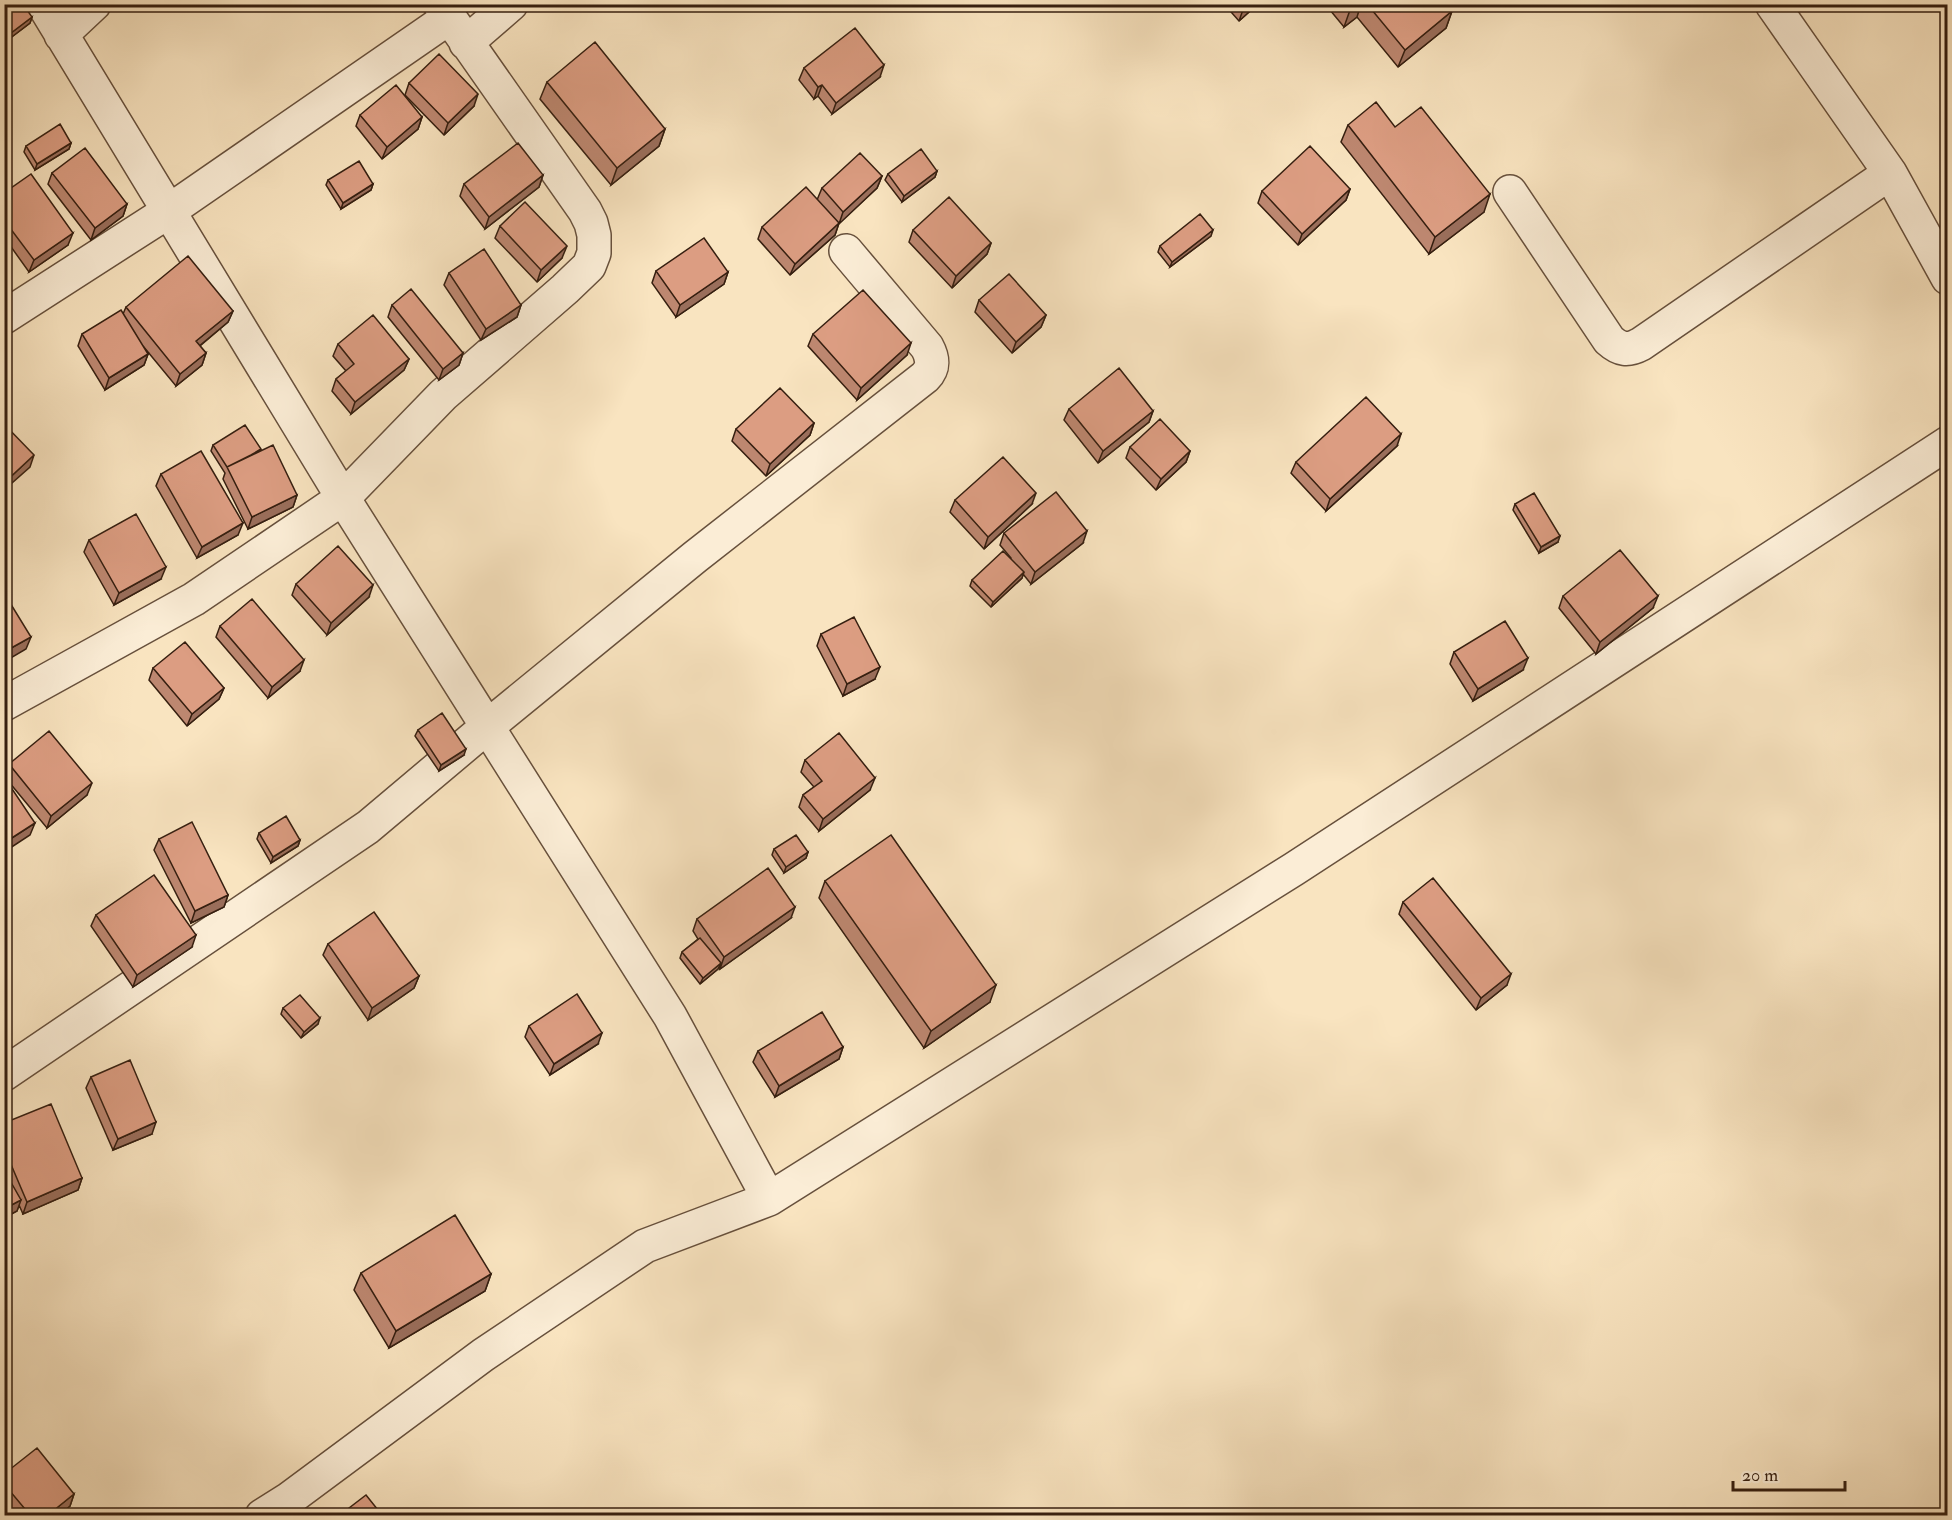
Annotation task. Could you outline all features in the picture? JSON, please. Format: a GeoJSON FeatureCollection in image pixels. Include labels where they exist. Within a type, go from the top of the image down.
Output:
{"type":"FeatureCollection","features":[{"type":"Feature","properties":{"kind":"street"},"geometry":{"type":"LineString","coordinates":[[43,4],[343,498],[670,1016],[769,1199]]}},
{"type":"Feature","properties":{"kind":"street"},"geometry":{"type":"LineString","coordinates":[[61,34],[94,4]]}},
{"type":"Feature","properties":{"kind":"street"},"geometry":{"type":"LineString","coordinates":[[4,317],[169,212],[452,22],[511,4]]}},
{"type":"Feature","properties":{"kind":"street"},"geometry":{"type":"LineString","coordinates":[[1772,4],[1890,173],[1947,278]]}},
{"type":"Feature","properties":{"kind":"street"},"geometry":{"type":"LineString","coordinates":[[4,704],[194,599],[343,498],[442,395],[589,266],[594,253],[594,235],[585,211],[452,22]]}},
{"type":"Feature","properties":{"kind":"street"},"geometry":{"type":"LineString","coordinates":[[1510,192],[1609,340],[1616,347],[1624,349],[1641,344],[1890,173]]}},
{"type":"Feature","properties":{"kind":"street"},"geometry":{"type":"LineString","coordinates":[[4,1074],[368,827],[695,557],[929,373],[932,362],[927,347],[846,251]]}},
{"type":"Feature","properties":{"kind":"street"},"geometry":{"type":"LineString","coordinates":[[262,1515],[289,1499],[483,1355],[645,1246],[769,1199],[1294,869],[1947,443]]}},
{"type":"Feature","properties":{"kind":"building"},"geometry":{"type":"Polygon","coordinates":[[[4,4],[23,4],[32,17],[11,33],[4,24],[4,4]]]}},
{"type":"Feature","properties":{"kind":"building"},"geometry":{"type":"Polygon","coordinates":[[[1346,4],[1357,4],[1350,10],[1346,4]]]}},
{"type":"Feature","properties":{"kind":"building"},"geometry":{"type":"Polygon","coordinates":[[[1367,4],[1447,4],[1452,11],[1405,50],[1367,4]]]}},
{"type":"Feature","properties":{"kind":"building"},"geometry":{"type":"Polygon","coordinates":[[[855,28],[884,65],[836,103],[822,85],[818,87],[804,68],[855,28]]]}},
{"type":"Feature","properties":{"kind":"building"},"geometry":{"type":"Polygon","coordinates":[[[595,42],[665,129],[617,168],[547,82],[595,42]]]}},
{"type":"Feature","properties":{"kind":"building"},"geometry":{"type":"Polygon","coordinates":[[[439,54],[478,94],[448,123],[409,83],[439,54]]]}},
{"type":"Feature","properties":{"kind":"building"},"geometry":{"type":"Polygon","coordinates":[[[396,85],[422,117],[387,147],[360,115],[396,85]]]}},
{"type":"Feature","properties":{"kind":"building"},"geometry":{"type":"Polygon","coordinates":[[[1376,102],[1395,127],[1421,107],[1490,194],[1435,237],[1348,125],[1376,102]]]}},
{"type":"Feature","properties":{"kind":"building"},"geometry":{"type":"Polygon","coordinates":[[[60,124],[71,143],[37,164],[26,146],[60,124]]]}},
{"type":"Feature","properties":{"kind":"building"},"geometry":{"type":"Polygon","coordinates":[[[518,143],[543,175],[489,217],[464,184],[518,143]]]}},
{"type":"Feature","properties":{"kind":"building"},"geometry":{"type":"Polygon","coordinates":[[[1310,146],[1350,189],[1302,234],[1262,191],[1310,146]]]}},
{"type":"Feature","properties":{"kind":"building"},"geometry":{"type":"Polygon","coordinates":[[[85,148],[127,204],[95,228],[52,173],[85,148]]]}},
{"type":"Feature","properties":{"kind":"building"},"geometry":{"type":"Polygon","coordinates":[[[921,149],[937,171],[904,196],[888,174],[921,149]]]}},
{"type":"Feature","properties":{"kind":"building"},"geometry":{"type":"Polygon","coordinates":[[[860,153],[882,176],[843,212],[822,188],[860,153]]]}},
{"type":"Feature","properties":{"kind":"building"},"geometry":{"type":"Polygon","coordinates":[[[359,161],[373,184],[343,203],[328,180],[359,161]]]}},
{"type":"Feature","properties":{"kind":"building"},"geometry":{"type":"Polygon","coordinates":[[[31,174],[73,233],[34,260],[4,220],[4,193],[31,174]]]}},
{"type":"Feature","properties":{"kind":"building"},"geometry":{"type":"Polygon","coordinates":[[[806,187],[839,223],[795,264],[762,227],[806,187]]]}},
{"type":"Feature","properties":{"kind":"building"},"geometry":{"type":"Polygon","coordinates":[[[949,197],[991,243],[956,276],[913,230],[949,197]]]}},
{"type":"Feature","properties":{"kind":"building"},"geometry":{"type":"Polygon","coordinates":[[[525,202],[567,246],[541,270],[500,226],[525,202]]]}},
{"type":"Feature","properties":{"kind":"building"},"geometry":{"type":"Polygon","coordinates":[[[1200,214],[1213,230],[1172,262],[1160,246],[1200,214]]]}},
{"type":"Feature","properties":{"kind":"building"},"geometry":{"type":"Polygon","coordinates":[[[704,238],[728,272],[680,305],[656,271],[704,238]]]}},
{"type":"Feature","properties":{"kind":"building"},"geometry":{"type":"Polygon","coordinates":[[[484,249],[521,305],[486,329],[449,273],[484,249]]]}},
{"type":"Feature","properties":{"kind":"building"},"geometry":{"type":"Polygon","coordinates":[[[188,256],[233,311],[196,341],[206,353],[180,374],[126,307],[188,256]]]}},
{"type":"Feature","properties":{"kind":"building"},"geometry":{"type":"Polygon","coordinates":[[[1009,274],[1046,315],[1016,342],[979,300],[1009,274]]]}},
{"type":"Feature","properties":{"kind":"building"},"geometry":{"type":"Polygon","coordinates":[[[411,289],[463,353],[443,369],[392,305],[411,289]]]}},
{"type":"Feature","properties":{"kind":"building"},"geometry":{"type":"Polygon","coordinates":[[[863,290],[911,343],[861,388],[813,334],[863,290]]]}},
{"type":"Feature","properties":{"kind":"building"},"geometry":{"type":"Polygon","coordinates":[[[121,310],[148,354],[109,378],[82,334],[121,310]]]}},
{"type":"Feature","properties":{"kind":"building"},"geometry":{"type":"Polygon","coordinates":[[[373,315],[409,359],[355,402],[336,379],[354,364],[338,344],[373,315]]]}},
{"type":"Feature","properties":{"kind":"building"},"geometry":{"type":"Polygon","coordinates":[[[1119,368],[1153,411],[1103,451],[1069,409],[1119,368]]]}},
{"type":"Feature","properties":{"kind":"building"},"geometry":{"type":"Polygon","coordinates":[[[780,388],[814,423],[770,464],[736,429],[780,388]]]}},
{"type":"Feature","properties":{"kind":"building"},"geometry":{"type":"Polygon","coordinates":[[[1366,397],[1401,434],[1330,499],[1296,462],[1366,397]]]}},
{"type":"Feature","properties":{"kind":"building"},"geometry":{"type":"Polygon","coordinates":[[[1160,419],[1190,451],[1161,479],[1130,447],[1160,419]]]}},
{"type":"Feature","properties":{"kind":"building"},"geometry":{"type":"Polygon","coordinates":[[[4,424],[34,455],[4,483],[4,424]]]}},
{"type":"Feature","properties":{"kind":"building"},"geometry":{"type":"Polygon","coordinates":[[[245,425],[261,449],[227,467],[213,445],[245,425]]]}},
{"type":"Feature","properties":{"kind":"building"},"geometry":{"type":"Polygon","coordinates":[[[273,445],[297,495],[252,517],[227,467],[273,445]]]}},
{"type":"Feature","properties":{"kind":"building"},"geometry":{"type":"Polygon","coordinates":[[[201,451],[243,523],[202,547],[161,474],[201,451]]]}},
{"type":"Feature","properties":{"kind":"building"},"geometry":{"type":"Polygon","coordinates":[[[1003,457],[1036,493],[988,537],[955,500],[1003,457]]]}},
{"type":"Feature","properties":{"kind":"building"},"geometry":{"type":"Polygon","coordinates":[[[1056,492],[1087,531],[1035,572],[1004,533],[1056,492]]]}},
{"type":"Feature","properties":{"kind":"building"},"geometry":{"type":"Polygon","coordinates":[[[1534,493],[1560,536],[1541,547],[1515,504],[1534,493]]]}},
{"type":"Feature","properties":{"kind":"building"},"geometry":{"type":"Polygon","coordinates":[[[136,514],[166,567],[119,593],[89,540],[136,514]]]}},
{"type":"Feature","properties":{"kind":"building"},"geometry":{"type":"Polygon","coordinates":[[[338,546],[373,585],[331,623],[296,584],[338,546]]]}},
{"type":"Feature","properties":{"kind":"building"},"geometry":{"type":"Polygon","coordinates":[[[1620,550],[1658,596],[1600,642],[1563,596],[1620,550]]]}},
{"type":"Feature","properties":{"kind":"building"},"geometry":{"type":"Polygon","coordinates":[[[1003,551],[1024,572],[993,602],[972,580],[1003,551]]]}},
{"type":"Feature","properties":{"kind":"building"},"geometry":{"type":"Polygon","coordinates":[[[4,593],[31,637],[4,652],[4,593]]]}},
{"type":"Feature","properties":{"kind":"building"},"geometry":{"type":"Polygon","coordinates":[[[252,599],[304,660],[272,687],[220,626],[252,599]]]}},
{"type":"Feature","properties":{"kind":"building"},"geometry":{"type":"Polygon","coordinates":[[[854,617],[880,667],[847,684],[821,634],[854,617]]]}},
{"type":"Feature","properties":{"kind":"building"},"geometry":{"type":"Polygon","coordinates":[[[1505,621],[1528,658],[1478,689],[1454,652],[1505,621]]]}},
{"type":"Feature","properties":{"kind":"building"},"geometry":{"type":"Polygon","coordinates":[[[185,642],[224,688],[192,714],[153,668],[185,642]]]}},
{"type":"Feature","properties":{"kind":"building"},"geometry":{"type":"Polygon","coordinates":[[[442,713],[466,749],[441,765],[418,730],[442,713]]]}},
{"type":"Feature","properties":{"kind":"building"},"geometry":{"type":"Polygon","coordinates":[[[49,731],[92,783],[51,816],[9,764],[49,731]]]}},
{"type":"Feature","properties":{"kind":"building"},"geometry":{"type":"Polygon","coordinates":[[[839,733],[875,778],[823,819],[803,795],[822,781],[805,760],[839,733]]]}},
{"type":"Feature","properties":{"kind":"building"},"geometry":{"type":"Polygon","coordinates":[[[4,777],[35,823],[4,843],[4,777]]]}},
{"type":"Feature","properties":{"kind":"building"},"geometry":{"type":"Polygon","coordinates":[[[286,816],[300,840],[273,857],[259,833],[286,816]]]}},
{"type":"Feature","properties":{"kind":"building"},"geometry":{"type":"Polygon","coordinates":[[[192,822],[228,895],[195,911],[159,839],[192,822]]]}},
{"type":"Feature","properties":{"kind":"building"},"geometry":{"type":"Polygon","coordinates":[[[796,835],[808,852],[786,867],[774,849],[796,835]]]}},
{"type":"Feature","properties":{"kind":"building"},"geometry":{"type":"Polygon","coordinates":[[[891,835],[996,985],[931,1031],[825,881],[891,835]]]}},
{"type":"Feature","properties":{"kind":"building"},"geometry":{"type":"Polygon","coordinates":[[[768,868],[795,907],[724,957],[697,919],[768,868]]]}},
{"type":"Feature","properties":{"kind":"building"},"geometry":{"type":"Polygon","coordinates":[[[154,875],[196,935],[137,975],[96,915],[154,875]]]}},
{"type":"Feature","properties":{"kind":"building"},"geometry":{"type":"Polygon","coordinates":[[[1433,878],[1511,974],[1481,998],[1403,902],[1433,878]]]}},
{"type":"Feature","properties":{"kind":"building"},"geometry":{"type":"Polygon","coordinates":[[[374,912],[419,976],[372,1008],[328,944],[374,912]]]}},
{"type":"Feature","properties":{"kind":"building"},"geometry":{"type":"Polygon","coordinates":[[[700,938],[721,963],[703,978],[682,952],[700,938]]]}},
{"type":"Feature","properties":{"kind":"building"},"geometry":{"type":"Polygon","coordinates":[[[577,994],[602,1033],[554,1064],[529,1026],[577,994]]]}},
{"type":"Feature","properties":{"kind":"building"},"geometry":{"type":"Polygon","coordinates":[[[300,995],[320,1018],[304,1032],[283,1008],[300,995]]]}},
{"type":"Feature","properties":{"kind":"building"},"geometry":{"type":"Polygon","coordinates":[[[822,1012],[843,1047],[779,1086],[758,1051],[822,1012]]]}},
{"type":"Feature","properties":{"kind":"building"},"geometry":{"type":"Polygon","coordinates":[[[130,1060],[156,1122],[118,1139],[91,1077],[130,1060]]]}},
{"type":"Feature","properties":{"kind":"building"},"geometry":{"type":"Polygon","coordinates":[[[51,1104],[82,1178],[27,1202],[4,1148],[4,1123],[51,1104]]]}},
{"type":"Feature","properties":{"kind":"building"},"geometry":{"type":"Polygon","coordinates":[[[4,1170],[21,1200],[4,1209],[4,1170]]]}},
{"type":"Feature","properties":{"kind":"building"},"geometry":{"type":"Polygon","coordinates":[[[455,1215],[491,1274],[396,1331],[361,1273],[455,1215]]]}},
{"type":"Feature","properties":{"kind":"building"},"geometry":{"type":"Polygon","coordinates":[[[37,1448],[74,1494],[48,1515],[30,1515],[4,1484],[4,1474],[37,1448]]]}},
{"type":"Feature","properties":{"kind":"building"},"geometry":{"type":"Polygon","coordinates":[[[366,1495],[382,1515],[340,1515],[366,1495]]]}}]}
